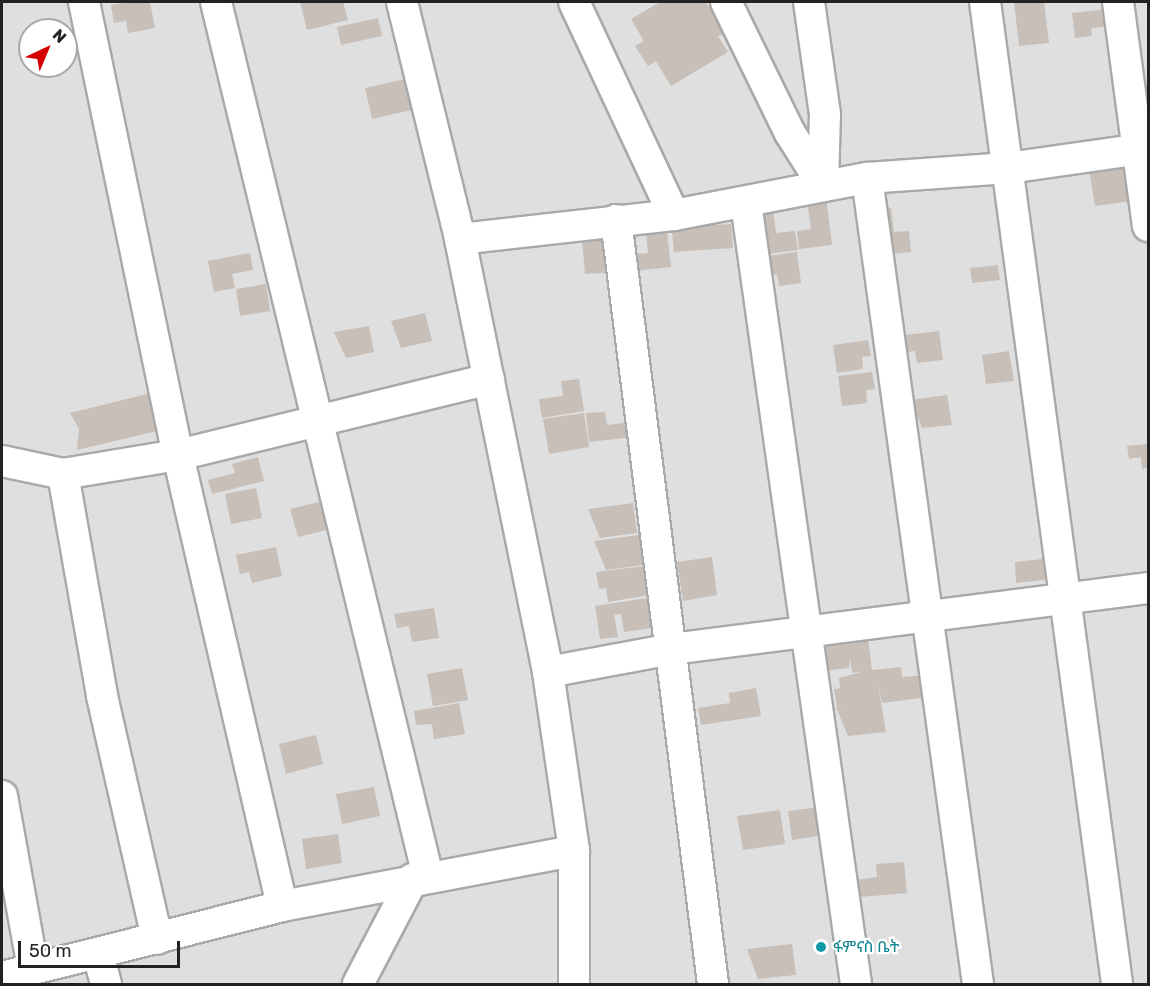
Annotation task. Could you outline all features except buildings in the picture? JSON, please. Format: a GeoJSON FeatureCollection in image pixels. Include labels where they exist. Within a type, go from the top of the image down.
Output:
{"type":"FeatureCollection","features":[{"type":"Feature","properties":{"kind":"street"},"geometry":{"type":"LineString","coordinates":[[84,2],[178,454],[282,906]]}},
{"type":"Feature","properties":{"kind":"street"},"geometry":{"type":"LineString","coordinates":[[216,2],[320,419],[420,877],[358,984]]}},
{"type":"Feature","properties":{"kind":"street"},"geometry":{"type":"LineString","coordinates":[[402,2],[460,239],[548,672],[574,851],[574,984]]}},
{"type":"Feature","properties":{"kind":"street"},"geometry":{"type":"LineString","coordinates":[[574,2],[674,215]]}},
{"type":"Feature","properties":{"kind":"street"},"geometry":{"type":"LineString","coordinates":[[726,2],[790,133],[823,185]]}},
{"type":"Feature","properties":{"kind":"street"},"geometry":{"type":"LineString","coordinates":[[809,2],[825,114],[823,185]]}},
{"type":"Feature","properties":{"kind":"street"},"geometry":{"type":"LineString","coordinates":[[985,2],[1117,984]]}},
{"type":"Feature","properties":{"kind":"street"},"geometry":{"type":"LineString","coordinates":[[1118,2],[1143,148],[1149,226]]}},
{"type":"Feature","properties":{"kind":"street"},"geometry":{"type":"LineString","coordinates":[[460,239],[674,215],[867,178],[1008,168],[1143,148]]}},
{"type":"Feature","properties":{"kind":"street"},"geometry":{"type":"LineString","coordinates":[[867,178],[924,615],[978,984]]}},
{"type":"Feature","properties":{"kind":"street"},"geometry":{"type":"LineString","coordinates":[[746,203],[856,984]]}},
{"type":"Feature","properties":{"kind":"street"},"geometry":{"type":"LineString","coordinates":[[616,220],[713,984]]}},
{"type":"Feature","properties":{"kind":"street"},"geometry":{"type":"LineString","coordinates":[[2,461],[63,474],[178,454],[489,379]]}},
{"type":"Feature","properties":{"kind":"street"},"geometry":{"type":"LineString","coordinates":[[63,474],[102,696],[157,939]]}},
{"type":"Feature","properties":{"kind":"street"},"geometry":{"type":"LineString","coordinates":[[548,672],[672,649],[1066,596],[1149,588]]}},
{"type":"Feature","properties":{"kind":"street"},"geometry":{"type":"LineString","coordinates":[[2,796],[33,969]]}},
{"type":"Feature","properties":{"kind":"street"},"geometry":{"type":"LineString","coordinates":[[2,977],[282,906],[420,877],[574,851]]}},
{"type":"Feature","properties":{"kind":"street"},"geometry":{"type":"LineString","coordinates":[[98,954],[106,984]]}},
{"type":"Feature","properties":{"kind":"shaded area"},"geometry":{"type":"Polygon","coordinates":[[[2,2],[1148,2],[1148,984],[2,984],[2,2]]]}},
{"type":"Feature","properties":{"kind":"place","name":"ፋምናስ ቤት"},"geometry":{"type":"Point","coordinates":[821,947]}}]}
